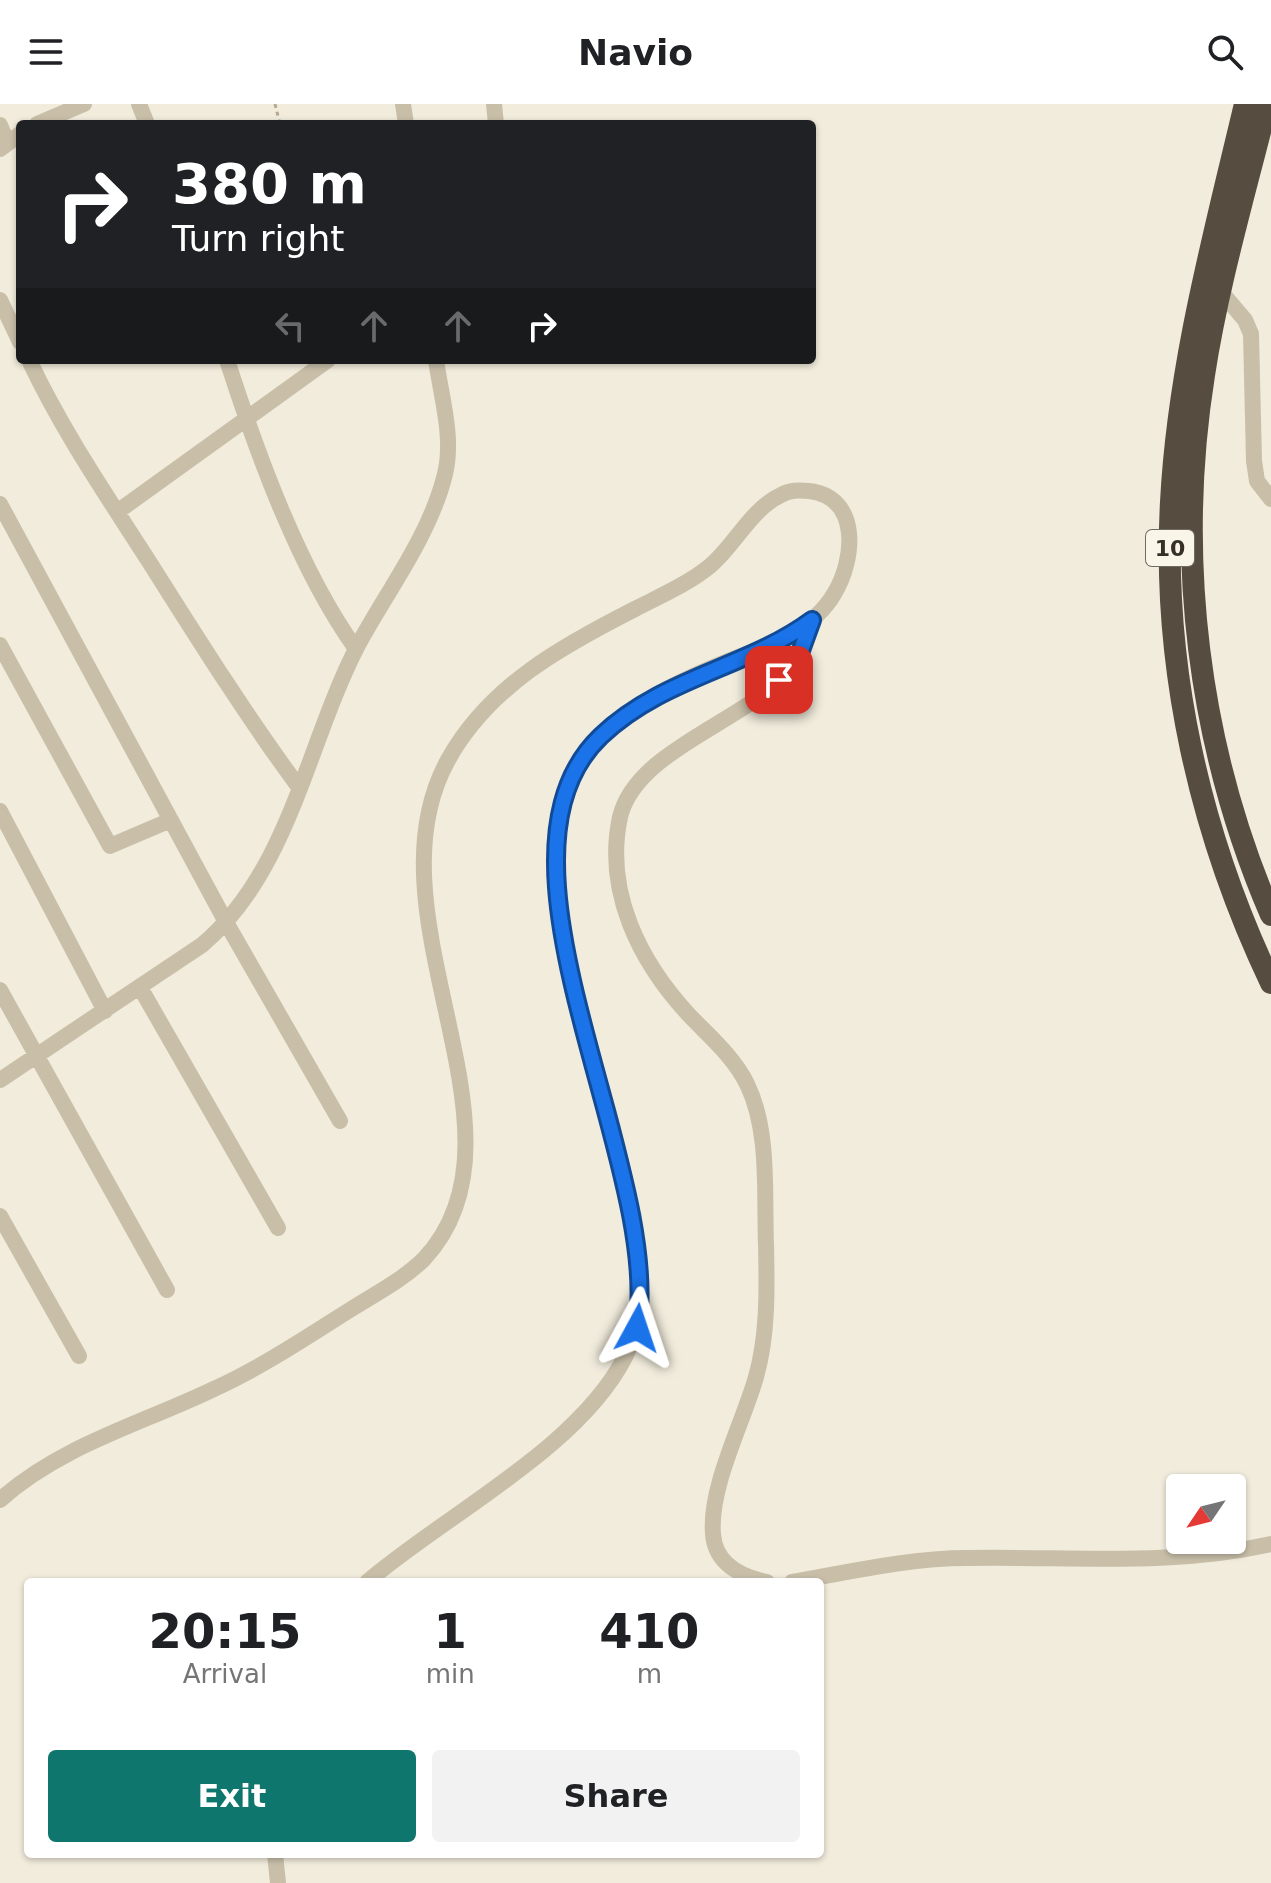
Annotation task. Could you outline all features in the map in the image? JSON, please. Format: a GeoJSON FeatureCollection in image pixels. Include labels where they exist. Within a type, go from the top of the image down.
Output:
{"type":"FeatureCollection","features":[{"type":"Feature","properties":{"kind":"highway","name":"10"},"geometry":{"type":"LineString","coordinates":[[1245,104],[1188,362],[1175,454],[1169,561],[1180,691],[1190,749],[1232,891],[1271,983]]}},
{"type":"Feature","properties":{"kind":"highway","name":"10"},"geometry":{"type":"LineString","coordinates":[[1267,104],[1204,375],[1193,483],[1195,624],[1219,761],[1233,812],[1271,915]]}},
{"type":"Feature","properties":{"kind":"street"},"geometry":{"type":"LineString","coordinates":[[46,120],[84,104]]}},
{"type":"Feature","properties":{"kind":"street"},"geometry":{"type":"LineString","coordinates":[[0,125],[9,142]]}},
{"type":"Feature","properties":{"kind":"street"},"geometry":{"type":"LineString","coordinates":[[1222,293],[1245,320],[1251,334],[1254,461],[1257,481],[1271,499]]}},
{"type":"Feature","properties":{"kind":"street"},"geometry":{"type":"LineString","coordinates":[[0,300],[16,334]]}},
{"type":"Feature","properties":{"kind":"street"},"geometry":{"type":"LineString","coordinates":[[31,364],[61,424],[232,693],[298,786]]}},
{"type":"Feature","properties":{"kind":"street"},"geometry":{"type":"LineString","coordinates":[[228,364],[246,419],[314,578],[335,621],[356,649]]}},
{"type":"Feature","properties":{"kind":"street"},"geometry":{"type":"LineString","coordinates":[[117,512],[322,364]]}},
{"type":"Feature","properties":{"kind":"street"},"geometry":{"type":"LineString","coordinates":[[0,1080],[141,989],[227,924],[268,857],[356,649],[409,556],[434,506],[446,471],[449,447],[437,364]]}},
{"type":"Feature","properties":{"kind":"street"},"geometry":{"type":"LineString","coordinates":[[0,1500],[61,1457],[224,1385],[296,1344],[411,1270],[445,1233],[461,1195],[467,1154],[463,1106],[429,928],[422,848],[437,784],[448,759],[475,719],[500,693],[544,660],[693,578],[724,553],[764,506],[791,491],[812,491],[831,497],[848,524],[849,556],[828,604],[812,620],[778,641],[686,680],[637,707],[589,749],[567,784],[557,828],[558,901],[577,1001],[610,1116],[629,1199],[641,1292],[637,1328],[610,1382],[573,1423],[372,1578]]}},
{"type":"Feature","properties":{"kind":"street"},"geometry":{"type":"LineString","coordinates":[[0,504],[227,924],[340,1121]]}},
{"type":"Feature","properties":{"kind":"street"},"geometry":{"type":"LineString","coordinates":[[755,1578],[735,1571],[717,1549],[713,1536],[720,1486],[757,1373],[764,1332],[767,1278],[763,1175],[756,1105],[734,1063],[670,993],[639,948],[626,915],[617,848],[621,814],[644,775],[779,680],[800,653],[812,620]]}},
{"type":"Feature","properties":{"kind":"street"},"geometry":{"type":"LineString","coordinates":[[0,645],[110,846],[171,820]]}},
{"type":"Feature","properties":{"kind":"street"},"geometry":{"type":"LineString","coordinates":[[0,811],[105,1011]]}},
{"type":"Feature","properties":{"kind":"street"},"geometry":{"type":"LineString","coordinates":[[141,989],[278,1228]]}},
{"type":"Feature","properties":{"kind":"street"},"geometry":{"type":"LineString","coordinates":[[0,990],[167,1290]]}},
{"type":"Feature","properties":{"kind":"street"},"geometry":{"type":"LineString","coordinates":[[0,1216],[79,1356]]}},
{"type":"Feature","properties":{"kind":"street"},"geometry":{"type":"LineString","coordinates":[[818,1578],[943,1559],[1128,1561],[1220,1554],[1271,1544]]}},
{"type":"Feature","properties":{"kind":"street"},"geometry":{"type":"LineString","coordinates":[[275,1858],[278,1883]]}},
{"type":"Feature","properties":{"kind":"route"},"geometry":{"type":"LineString","coordinates":[[637,1328],[641,1292],[629,1199],[610,1116],[577,1001],[561,923],[556,853],[562,798],[575,767],[598,738],[625,715],[686,680],[778,641],[812,620],[800,653],[779,680]]}}]}
